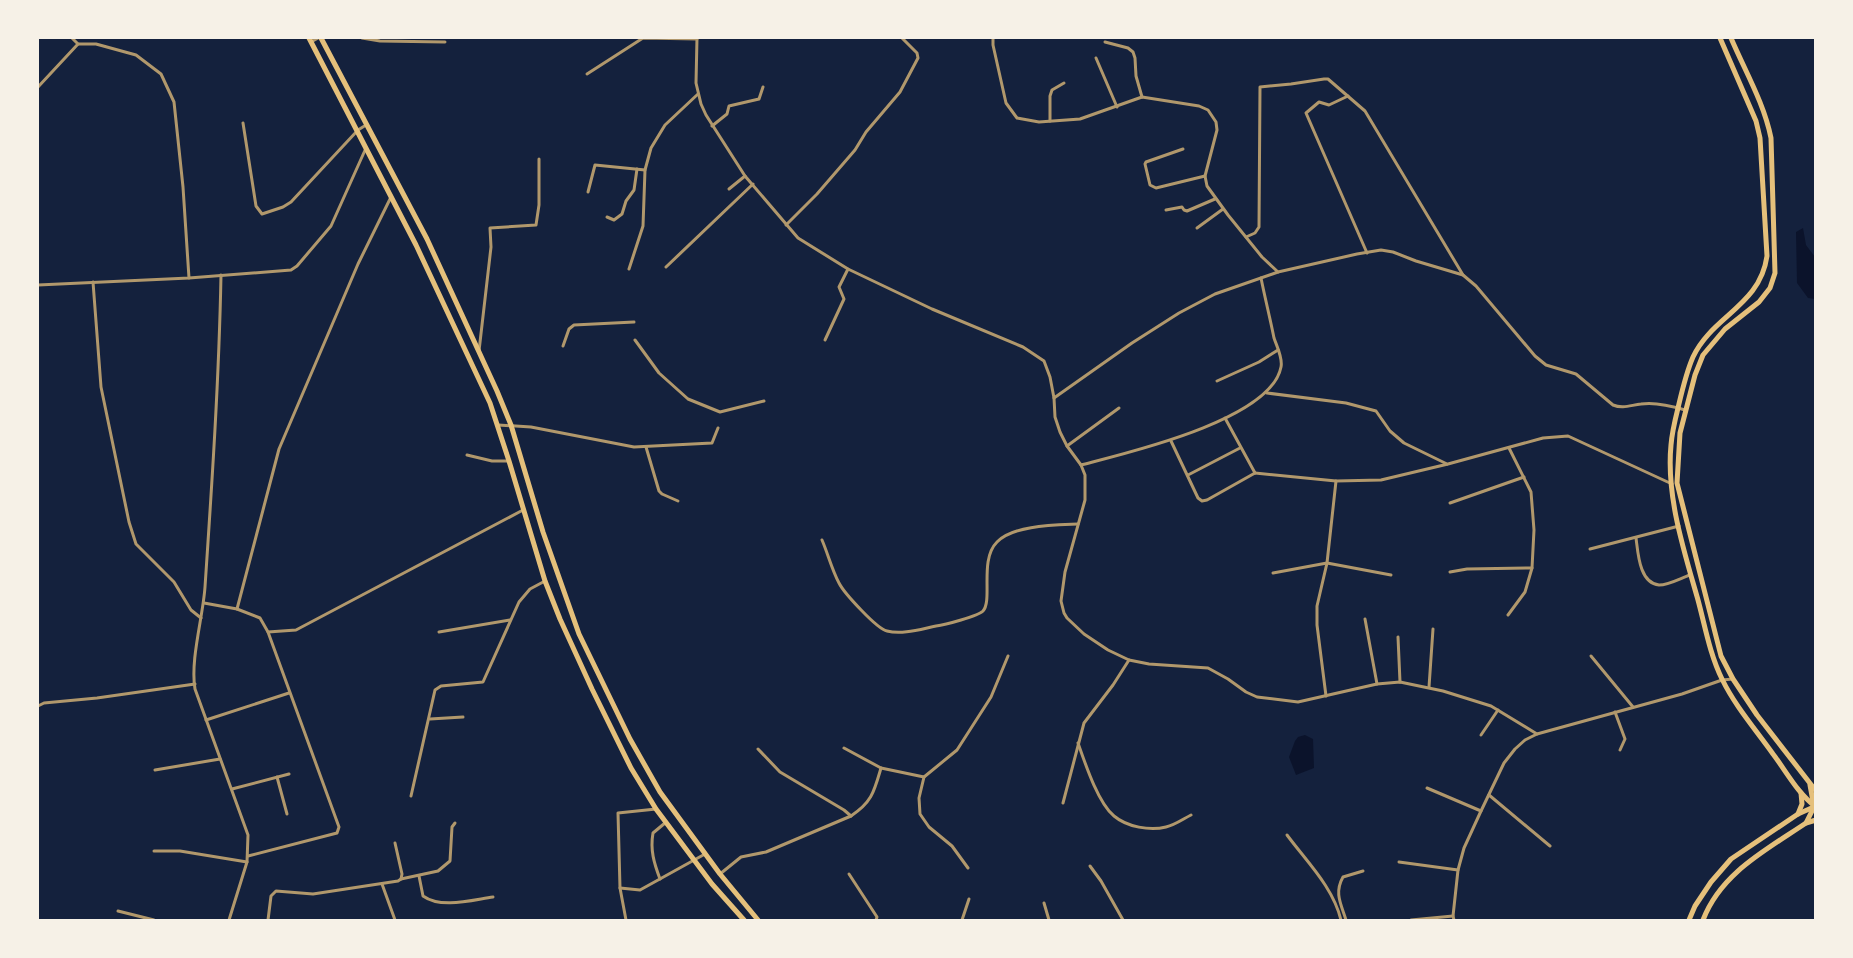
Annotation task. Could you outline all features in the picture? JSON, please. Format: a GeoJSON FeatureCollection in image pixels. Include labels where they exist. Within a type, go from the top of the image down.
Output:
{"type":"FeatureCollection","features":[{"type":"Feature","properties":{"kind":"main road"},"geometry":{"type":"LineString","coordinates":[[320,38],[427,239],[497,391],[511,425],[543,532],[580,634],[630,739],[656,785],[720,874],[758,920]]}},
{"type":"Feature","properties":{"kind":"main road"},"geometry":{"type":"LineString","coordinates":[[1720,38],[1756,122],[1760,138],[1767,228],[1766,264],[1764,274],[1753,292],[1717,326],[1694,356],[1681,393],[1671,445],[1671,484],[1691,575],[1716,665],[1722,680],[1734,700],[1801,792],[1815,807]]}},
{"type":"Feature","properties":{"kind":"main road"},"geometry":{"type":"LineString","coordinates":[[1731,38],[1769,125],[1775,273],[1770,288],[1759,302],[1725,329],[1703,355],[1685,410],[1678,449],[1677,483],[1721,656],[1733,679],[1758,715],[1810,785],[1816,790]]}},
{"type":"Feature","properties":{"kind":"main road"},"geometry":{"type":"LineString","coordinates":[[310,40],[416,245],[490,403],[545,581],[592,689],[631,768],[656,809],[693,860],[743,920]]}},
{"type":"Feature","properties":{"kind":"main road"},"geometry":{"type":"LineString","coordinates":[[1737,77],[1745,70]]}},
{"type":"Feature","properties":{"kind":"main road"},"geometry":{"type":"LineString","coordinates":[[366,148],[376,141]]}},
{"type":"Feature","properties":{"kind":"main road"},"geometry":{"type":"LineString","coordinates":[[1677,515],[1684,513]]}},
{"type":"Feature","properties":{"kind":"main road"},"geometry":{"type":"LineString","coordinates":[[1696,594],[1704,592]]}},
{"type":"Feature","properties":{"kind":"main road"},"geometry":{"type":"LineString","coordinates":[[1806,824],[1815,807],[1810,785]]}},
{"type":"Feature","properties":{"kind":"main road"},"geometry":{"type":"LineString","coordinates":[[1798,814],[1802,804],[1801,792]]}},
{"type":"Feature","properties":{"kind":"main road"},"geometry":{"type":"LineString","coordinates":[[1689,920],[1695,906],[1731,859],[1798,814],[1815,807]]}},
{"type":"Feature","properties":{"kind":"main road"},"geometry":{"type":"LineString","coordinates":[[1703,920],[1706,911],[1728,880],[1747,862],[1806,824],[1816,820]]}},
{"type":"Feature","properties":{"kind":"street"},"geometry":{"type":"LineString","coordinates":[[72,38],[78,44],[96,44],[136,55],[161,74],[174,102],[183,187],[189,278]]}},
{"type":"Feature","properties":{"kind":"street"},"geometry":{"type":"LineString","coordinates":[[310,40],[320,38]]}},
{"type":"Feature","properties":{"kind":"street"},"geometry":{"type":"LineString","coordinates":[[362,38],[380,42],[445,42]]}},
{"type":"Feature","properties":{"kind":"street"},"geometry":{"type":"LineString","coordinates":[[587,74],[642,38],[697,38],[696,82],[698,94],[712,126],[745,176],[798,238],[848,269],[932,309],[1023,347],[1044,361],[1054,398],[1055,417],[1060,432],[1066,446],[1082,465],[1085,475],[1085,500],[1062,589],[1061,601],[1064,613],[1084,634],[1129,660],[1149,664],[1208,668],[1228,678],[1246,692],[1267,699],[1298,702],[1377,684],[1400,682],[1429,687],[1498,710],[1537,734]]}},
{"type":"Feature","properties":{"kind":"street"},"geometry":{"type":"LineString","coordinates":[[786,225],[817,194],[855,150],[866,132],[900,92],[918,58],[917,53],[902,38]]}},
{"type":"Feature","properties":{"kind":"street"},"geometry":{"type":"LineString","coordinates":[[993,38],[1006,103],[1017,118],[1039,122],[1080,119],[1142,97],[1199,106],[1208,110],[1216,122],[1217,130],[1205,176],[1207,186],[1246,237],[1278,272]]}},
{"type":"Feature","properties":{"kind":"street"},"geometry":{"type":"LineString","coordinates":[[1105,42],[1128,48],[1133,52],[1136,76],[1142,97]]}},
{"type":"Feature","properties":{"kind":"street"},"geometry":{"type":"LineString","coordinates":[[38,87],[78,44]]}},
{"type":"Feature","properties":{"kind":"street"},"geometry":{"type":"LineString","coordinates":[[1096,58],[1117,106]]}},
{"type":"Feature","properties":{"kind":"street"},"geometry":{"type":"LineString","coordinates":[[1246,237],[1256,233],[1259,227],[1260,87],[1328,80],[1366,111],[1463,275],[1476,286],[1535,356],[1546,365],[1576,374],[1613,405],[1620,408],[1642,404],[1685,410]]}},
{"type":"Feature","properties":{"kind":"street"},"geometry":{"type":"LineString","coordinates":[[1050,121],[1050,96],[1052,90],[1064,83]]}},
{"type":"Feature","properties":{"kind":"street"},"geometry":{"type":"LineString","coordinates":[[712,126],[727,114],[729,106],[759,99],[763,87]]}},
{"type":"Feature","properties":{"kind":"street"},"geometry":{"type":"LineString","coordinates":[[628,269],[643,226],[645,170],[651,148],[665,125],[698,94]]}},
{"type":"Feature","properties":{"kind":"street"},"geometry":{"type":"LineString","coordinates":[[1348,96],[1329,105],[1319,102],[1306,113],[1367,253]]}},
{"type":"Feature","properties":{"kind":"street"},"geometry":{"type":"LineString","coordinates":[[243,123],[256,206],[262,214],[292,202],[358,130],[367,124]]}},
{"type":"Feature","properties":{"kind":"street"},"geometry":{"type":"LineString","coordinates":[[38,285],[189,278],[291,270],[297,266],[332,226],[366,148]]}},
{"type":"Feature","properties":{"kind":"street"},"geometry":{"type":"LineString","coordinates":[[1183,149],[1146,162],[1150,185],[1156,188],[1205,176]]}},
{"type":"Feature","properties":{"kind":"street"},"geometry":{"type":"LineString","coordinates":[[479,354],[491,247],[490,228],[536,225],[539,206],[539,159]]}},
{"type":"Feature","properties":{"kind":"street"},"geometry":{"type":"LineString","coordinates":[[588,192],[595,165],[645,170]]}},
{"type":"Feature","properties":{"kind":"street"},"geometry":{"type":"LineString","coordinates":[[607,217],[614,220],[622,214],[626,201],[634,190],[637,169]]}},
{"type":"Feature","properties":{"kind":"street"},"geometry":{"type":"LineString","coordinates":[[729,190],[745,176]]}},
{"type":"Feature","properties":{"kind":"street"},"geometry":{"type":"LineString","coordinates":[[666,267],[753,184]]}},
{"type":"Feature","properties":{"kind":"street"},"geometry":{"type":"LineString","coordinates":[[237,609],[279,449],[358,264],[391,196]]}},
{"type":"Feature","properties":{"kind":"street"},"geometry":{"type":"LineString","coordinates":[[1166,210],[1182,207],[1187,211],[1216,199]]}},
{"type":"Feature","properties":{"kind":"street"},"geometry":{"type":"LineString","coordinates":[[1197,228],[1223,209]]}},
{"type":"Feature","properties":{"kind":"street"},"geometry":{"type":"LineString","coordinates":[[1054,398],[1132,343],[1179,313],[1215,294],[1278,272],[1381,250],[1393,252],[1463,275]]}},
{"type":"Feature","properties":{"kind":"street"},"geometry":{"type":"LineString","coordinates":[[825,340],[844,299],[839,287],[848,269]]}},
{"type":"Feature","properties":{"kind":"street"},"geometry":{"type":"LineString","coordinates":[[221,275],[216,434],[204,603],[194,684],[248,835],[247,862],[229,920]]}},
{"type":"Feature","properties":{"kind":"street"},"geometry":{"type":"LineString","coordinates":[[1082,465],[1171,441],[1225,418],[1267,392],[1281,369],[1281,360],[1261,278]]}},
{"type":"Feature","properties":{"kind":"street"},"geometry":{"type":"LineString","coordinates":[[94,282],[101,387],[129,522],[136,544],[174,582],[191,610],[202,618]]}},
{"type":"Feature","properties":{"kind":"street"},"geometry":{"type":"LineString","coordinates":[[562,346],[569,329],[574,326],[634,322]]}},
{"type":"Feature","properties":{"kind":"street"},"geometry":{"type":"LineString","coordinates":[[635,340],[659,373],[688,399],[720,412],[764,401]]}},
{"type":"Feature","properties":{"kind":"street"},"geometry":{"type":"LineString","coordinates":[[1217,381],[1259,362],[1278,350]]}},
{"type":"Feature","properties":{"kind":"street"},"geometry":{"type":"LineString","coordinates":[[1267,392],[1346,403],[1376,411],[1390,431],[1404,443],[1448,464]]}},
{"type":"Feature","properties":{"kind":"street"},"geometry":{"type":"LineString","coordinates":[[1066,446],[1119,408]]}},
{"type":"Feature","properties":{"kind":"street"},"geometry":{"type":"LineString","coordinates":[[1225,418],[1255,473]]}},
{"type":"Feature","properties":{"kind":"street"},"geometry":{"type":"LineString","coordinates":[[498,425],[531,426],[626,446],[646,447],[712,443],[718,428]]}},
{"type":"Feature","properties":{"kind":"street"},"geometry":{"type":"LineString","coordinates":[[1171,441],[1198,498],[1202,501],[1255,473],[1336,481],[1381,480],[1543,438],[1568,436],[1671,484],[1677,483]]}},
{"type":"Feature","properties":{"kind":"street"},"geometry":{"type":"LineString","coordinates":[[646,447],[660,491],[662,494],[678,502]]}},
{"type":"Feature","properties":{"kind":"street"},"geometry":{"type":"LineString","coordinates":[[1188,475],[1240,448]]}},
{"type":"Feature","properties":{"kind":"street"},"geometry":{"type":"LineString","coordinates":[[1508,615],[1525,592],[1532,568],[1534,530],[1531,492],[1509,448]]}},
{"type":"Feature","properties":{"kind":"street"},"geometry":{"type":"LineString","coordinates":[[467,455],[492,461],[509,461]]}},
{"type":"Feature","properties":{"kind":"street"},"geometry":{"type":"LineString","coordinates":[[1450,503],[1524,477]]}},
{"type":"Feature","properties":{"kind":"street"},"geometry":{"type":"LineString","coordinates":[[1326,696],[1317,625],[1317,606],[1327,563],[1336,481]]}},
{"type":"Feature","properties":{"kind":"street"},"geometry":{"type":"LineString","coordinates":[[268,632],[296,630],[523,510]]}},
{"type":"Feature","properties":{"kind":"street"},"geometry":{"type":"LineString","coordinates":[[822,540],[840,586],[878,626],[884,631],[896,633],[945,625],[981,613],[986,605],[987,559],[997,542],[1013,532],[1034,527],[1078,524]]}},
{"type":"Feature","properties":{"kind":"street"},"geometry":{"type":"LineString","coordinates":[[1590,549],[1679,526]]}},
{"type":"Feature","properties":{"kind":"street"},"geometry":{"type":"LineString","coordinates":[[1636,538],[1641,567],[1650,581],[1661,585],[1691,575]]}},
{"type":"Feature","properties":{"kind":"street"},"geometry":{"type":"LineString","coordinates":[[1273,573],[1327,563],[1391,575]]}},
{"type":"Feature","properties":{"kind":"street"},"geometry":{"type":"LineString","coordinates":[[1450,572],[1467,569],[1532,568]]}},
{"type":"Feature","properties":{"kind":"street"},"geometry":{"type":"LineString","coordinates":[[411,796],[430,719],[435,690],[438,687],[483,682],[518,602],[530,589],[545,581]]}},
{"type":"Feature","properties":{"kind":"street"},"geometry":{"type":"LineString","coordinates":[[204,603],[237,609],[260,618],[268,632],[339,827],[337,833],[248,856]]}},
{"type":"Feature","properties":{"kind":"street"},"geometry":{"type":"LineString","coordinates":[[1365,619],[1377,684]]}},
{"type":"Feature","properties":{"kind":"street"},"geometry":{"type":"LineString","coordinates":[[439,632],[511,620]]}},
{"type":"Feature","properties":{"kind":"street"},"geometry":{"type":"LineString","coordinates":[[1429,687],[1433,629]]}},
{"type":"Feature","properties":{"kind":"street"},"geometry":{"type":"LineString","coordinates":[[1398,636],[1400,682]]}},
{"type":"Feature","properties":{"kind":"street"},"geometry":{"type":"LineString","coordinates":[[968,868],[952,846],[930,827],[920,814],[918,798],[924,777],[957,750],[991,697],[1008,656]]}},
{"type":"Feature","properties":{"kind":"street"},"geometry":{"type":"LineString","coordinates":[[1591,656],[1632,707]]}},
{"type":"Feature","properties":{"kind":"street"},"geometry":{"type":"LineString","coordinates":[[1063,803],[1084,723],[1113,685],[1129,660]]}},
{"type":"Feature","properties":{"kind":"street"},"geometry":{"type":"LineString","coordinates":[[1411,920],[1454,918],[1458,870],[1464,848],[1504,763],[1520,745],[1537,734],[1682,694],[1722,680],[1733,679]]}},
{"type":"Feature","properties":{"kind":"street"},"geometry":{"type":"LineString","coordinates":[[38,706],[44,703],[97,698],[194,684]]}},
{"type":"Feature","properties":{"kind":"street"},"geometry":{"type":"LineString","coordinates":[[206,720],[289,693]]}},
{"type":"Feature","properties":{"kind":"street"},"geometry":{"type":"LineString","coordinates":[[1481,735],[1498,710]]}},
{"type":"Feature","properties":{"kind":"street"},"geometry":{"type":"LineString","coordinates":[[1615,712],[1625,739],[1620,750]]}},
{"type":"Feature","properties":{"kind":"street"},"geometry":{"type":"LineString","coordinates":[[430,719],[463,717]]}},
{"type":"Feature","properties":{"kind":"street"},"geometry":{"type":"LineString","coordinates":[[1078,743],[1088,773],[1113,816],[1128,825],[1148,828],[1166,827],[1191,816]]}},
{"type":"Feature","properties":{"kind":"street"},"geometry":{"type":"LineString","coordinates":[[844,748],[881,768],[924,777]]}},
{"type":"Feature","properties":{"kind":"street"},"geometry":{"type":"LineString","coordinates":[[758,749],[780,772],[851,816]]}},
{"type":"Feature","properties":{"kind":"street"},"geometry":{"type":"LineString","coordinates":[[155,770],[220,759]]}},
{"type":"Feature","properties":{"kind":"street"},"geometry":{"type":"LineString","coordinates":[[720,874],[741,857],[766,852],[851,816],[862,809],[874,794],[881,768]]}},
{"type":"Feature","properties":{"kind":"street"},"geometry":{"type":"LineString","coordinates":[[232,789],[289,774]]}},
{"type":"Feature","properties":{"kind":"street"},"geometry":{"type":"LineString","coordinates":[[277,778],[287,814]]}},
{"type":"Feature","properties":{"kind":"street"},"geometry":{"type":"LineString","coordinates":[[1427,788],[1481,811]]}},
{"type":"Feature","properties":{"kind":"street"},"geometry":{"type":"LineString","coordinates":[[1489,795],[1550,846]]}},
{"type":"Feature","properties":{"kind":"street"},"geometry":{"type":"LineString","coordinates":[[626,920],[620,888],[618,813],[656,809]]}},
{"type":"Feature","properties":{"kind":"street"},"geometry":{"type":"LineString","coordinates":[[660,879],[653,861],[652,841],[653,833],[665,822]]}},
{"type":"Feature","properties":{"kind":"street"},"geometry":{"type":"LineString","coordinates":[[268,920],[271,896],[276,891],[313,894],[382,884],[438,871],[450,861],[452,827],[455,823]]}},
{"type":"Feature","properties":{"kind":"street"},"geometry":{"type":"LineString","coordinates":[[1287,835],[1328,888],[1335,901],[1341,920]]}},
{"type":"Feature","properties":{"kind":"street"},"geometry":{"type":"LineString","coordinates":[[395,843],[402,874],[401,879]]}},
{"type":"Feature","properties":{"kind":"street"},"geometry":{"type":"LineString","coordinates":[[154,851],[180,851],[247,862]]}},
{"type":"Feature","properties":{"kind":"street"},"geometry":{"type":"LineString","coordinates":[[620,888],[640,890],[705,854]]}},
{"type":"Feature","properties":{"kind":"street"},"geometry":{"type":"LineString","coordinates":[[1399,862],[1458,870]]}},
{"type":"Feature","properties":{"kind":"street"},"geometry":{"type":"LineString","coordinates":[[1090,866],[1101,881],[1123,920]]}},
{"type":"Feature","properties":{"kind":"street"},"geometry":{"type":"LineString","coordinates":[[1346,920],[1338,894],[1338,885],[1343,877],[1363,871]]}},
{"type":"Feature","properties":{"kind":"street"},"geometry":{"type":"LineString","coordinates":[[848,874],[877,917],[876,920]]}},
{"type":"Feature","properties":{"kind":"street"},"geometry":{"type":"LineString","coordinates":[[419,876],[423,896],[430,899],[453,902],[493,897]]}},
{"type":"Feature","properties":{"kind":"street"},"geometry":{"type":"LineString","coordinates":[[382,884],[395,920]]}},
{"type":"Feature","properties":{"kind":"street"},"geometry":{"type":"LineString","coordinates":[[962,920],[968,899]]}},
{"type":"Feature","properties":{"kind":"street"},"geometry":{"type":"LineString","coordinates":[[1044,903],[1049,920]]}},
{"type":"Feature","properties":{"kind":"street"},"geometry":{"type":"LineString","coordinates":[[118,912],[154,920]]}},
{"type":"Feature","properties":{"kind":"water"},"geometry":{"type":"Polygon","coordinates":[[[1803,228],[1806,245],[1815,257],[1815,299],[1808,298],[1797,283],[1796,232],[1803,228]]]}},
{"type":"Feature","properties":{"kind":"water"},"geometry":{"type":"Polygon","coordinates":[[[1305,735],[1313,739],[1314,768],[1296,775],[1289,757],[1295,741],[1298,737],[1305,735]]]}}]}
